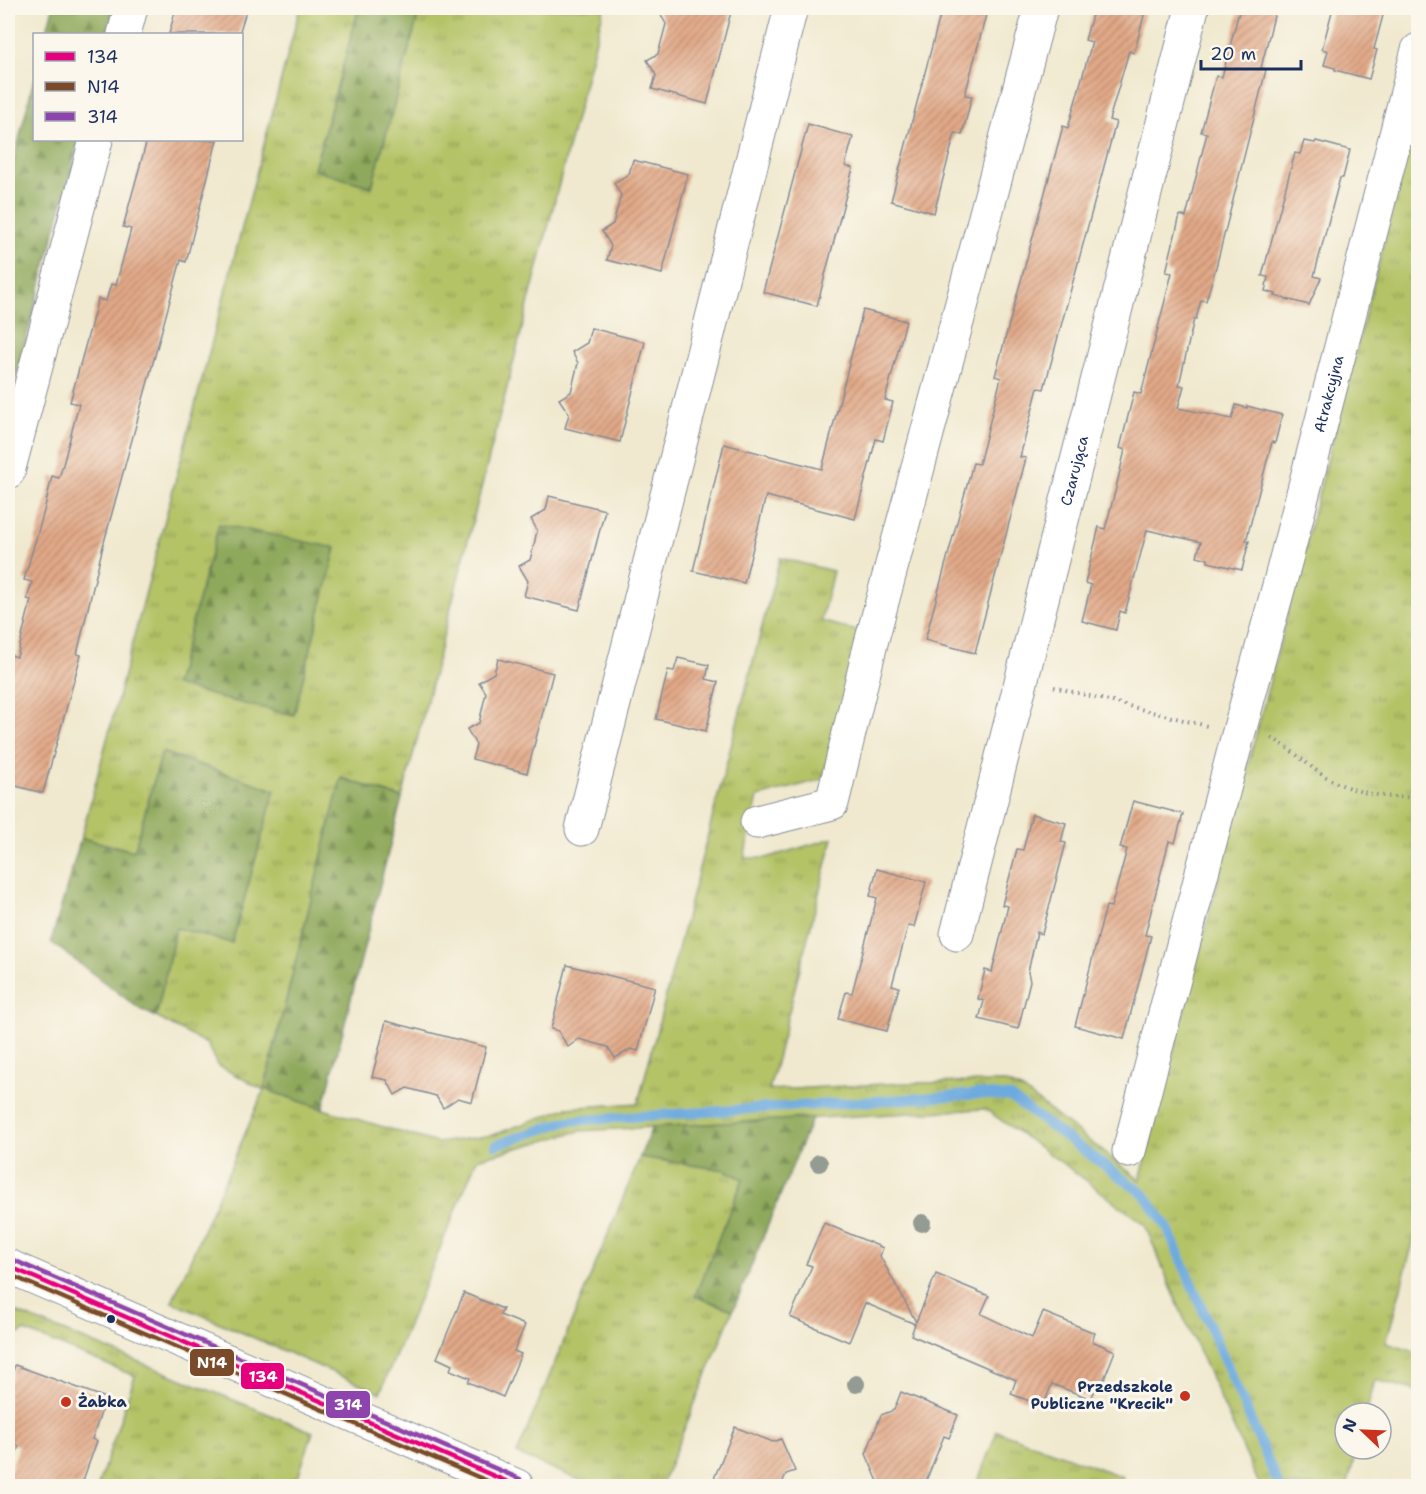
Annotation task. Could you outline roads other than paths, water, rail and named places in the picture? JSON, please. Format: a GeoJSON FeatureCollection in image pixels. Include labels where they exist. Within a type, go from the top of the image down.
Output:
{"type":"FeatureCollection","features":[{"type":"Feature","properties":{"kind":"street"},"geometry":{"type":"LineString","coordinates":[[123,33],[131,8]]}},
{"type":"Feature","properties":{"kind":"street"},"geometry":{"type":"LineString","coordinates":[[582,829],[791,8]]}},
{"type":"Feature","properties":{"kind":"street"},"geometry":{"type":"LineString","coordinates":[[757,822],[832,803],[871,643],[1041,8]]}},
{"type":"Feature","properties":{"kind":"street","name":"Czarująca"},"geometry":{"type":"LineString","coordinates":[[957,934],[1192,8]]}},
{"type":"Feature","properties":{"kind":"street","name":"Atrakcyjna"},"geometry":{"type":"LineString","coordinates":[[1129,1151],[1419,50]]}},
{"type":"Feature","properties":{"kind":"street"},"geometry":{"type":"LineString","coordinates":[[8,472],[96,141]]}},
{"type":"Feature","properties":{"kind":"street"},"geometry":{"type":"LineString","coordinates":[[8,1266],[517,1486]]}},
{"type":"Feature","properties":{"kind":"waterway"},"geometry":{"type":"LineString","coordinates":[[496,1145],[567,1121],[982,1094],[1010,1097],[1144,1194],[1167,1227],[1279,1486]]}},
{"type":"Feature","properties":{"kind":"place","name":"Przedszkole Publiczne \"Krecik\""},"geometry":{"type":"Point","coordinates":[1185,1396]}},
{"type":"Feature","properties":{"kind":"place","name":"Żabka"},"geometry":{"type":"Point","coordinates":[66,1402]}}]}
